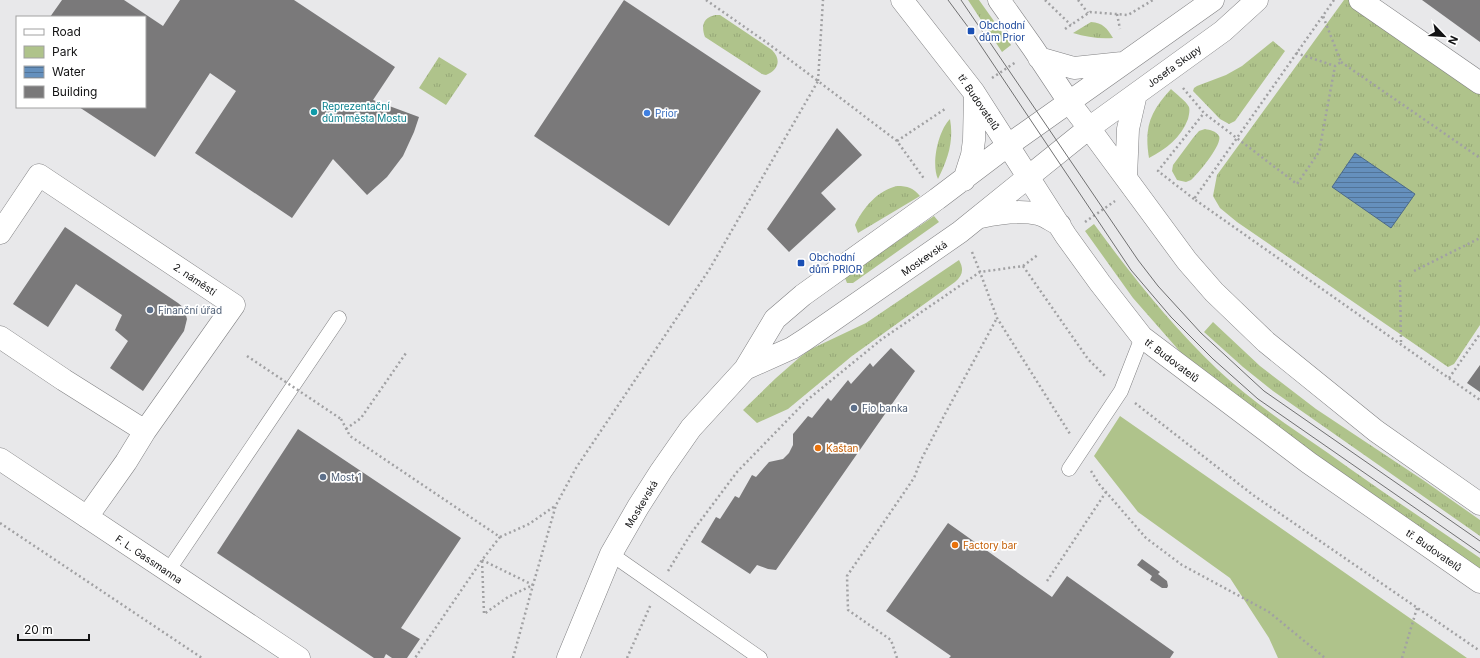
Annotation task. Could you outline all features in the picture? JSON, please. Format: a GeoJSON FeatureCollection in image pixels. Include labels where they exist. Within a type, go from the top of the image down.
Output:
{"type":"FeatureCollection","features":[{"type":"Feature","properties":{"kind":"street","name":"tř. Budovatelů"},"geometry":{"type":"LineString","coordinates":[[902,0],[982,87],[1007,146],[1100,283],[1142,337],[1296,454],[1480,582]]}},
{"type":"Feature","properties":{"kind":"street"},"geometry":{"type":"LineString","coordinates":[[999,0],[1030,58],[1090,128],[1187,261],[1214,292],[1247,325],[1376,431],[1480,504]]}},
{"type":"Feature","properties":{"kind":"street"},"geometry":{"type":"LineString","coordinates":[[1069,102],[1213,0]]}},
{"type":"Feature","properties":{"kind":"street","name":"Josefa Skupy"},"geometry":{"type":"LineString","coordinates":[[1090,128],[1223,30],[1257,0]]}},
{"type":"Feature","properties":{"kind":"street"},"geometry":{"type":"LineString","coordinates":[[1360,0],[1480,83]]}},
{"type":"Feature","properties":{"kind":"street"},"geometry":{"type":"LineString","coordinates":[[1030,58],[1074,68],[1125,63]]}},
{"type":"Feature","properties":{"kind":"street"},"geometry":{"type":"LineString","coordinates":[[964,180],[973,148],[982,87]]}},
{"type":"Feature","properties":{"kind":"street"},"geometry":{"type":"LineString","coordinates":[[1126,177],[1128,129],[1136,94]]}},
{"type":"Feature","properties":{"kind":"street","name":"Moskevská"},"geometry":{"type":"LineString","coordinates":[[568,658],[611,554],[638,506],[687,435],[745,369],[775,319],[803,295],[964,180],[1007,146],[1069,102]]}},
{"type":"Feature","properties":{"kind":"street","name":"Moskevská"},"geometry":{"type":"LineString","coordinates":[[745,369],[792,348],[912,267],[1029,178],[1090,128]]}},
{"type":"Feature","properties":{"kind":"street","name":"2. náměstí"},"geometry":{"type":"LineString","coordinates":[[0,233],[39,175],[234,305],[145,431],[126,462],[87,517]]}},
{"type":"Feature","properties":{"kind":"street"},"geometry":{"type":"LineString","coordinates":[[977,218],[1002,212],[1020,212],[1039,214],[1060,225]]}},
{"type":"Feature","properties":{"kind":"street"},"geometry":{"type":"LineString","coordinates":[[0,337],[64,380],[145,431]]}},
{"type":"Feature","properties":{"kind":"street","name":"F. L. Gassmanna"},"geometry":{"type":"LineString","coordinates":[[0,459],[299,658]]}},
{"type":"Feature","properties":{"kind":"lane"},"geometry":{"type":"LineString","coordinates":[[168,571],[339,318]]}},
{"type":"Feature","properties":{"kind":"lane"},"geometry":{"type":"LineString","coordinates":[[1069,469],[1121,392],[1142,337]]}},
{"type":"Feature","properties":{"kind":"lane"},"geometry":{"type":"LineString","coordinates":[[611,554],[760,658]]}},
{"type":"Feature","properties":{"kind":"path"},"geometry":{"type":"LineString","coordinates":[[706,0],[766,42],[897,141],[925,182]]}},
{"type":"Feature","properties":{"kind":"path"},"geometry":{"type":"LineString","coordinates":[[513,658],[532,585],[556,506],[576,468],[709,270],[818,81],[823,0]]}},
{"type":"Feature","properties":{"kind":"path"},"geometry":{"type":"LineString","coordinates":[[1044,0],[1070,25]]}},
{"type":"Feature","properties":{"kind":"path"},"geometry":{"type":"LineString","coordinates":[[1078,0],[1088,14]]}},
{"type":"Feature","properties":{"kind":"path"},"geometry":{"type":"LineString","coordinates":[[1065,29],[1090,12],[1128,15],[1153,0]]}},
{"type":"Feature","properties":{"kind":"path"},"geometry":{"type":"LineString","coordinates":[[1194,199],[1334,0]]}},
{"type":"Feature","properties":{"kind":"path"},"geometry":{"type":"LineString","coordinates":[[1117,14],[1120,29]]}},
{"type":"Feature","properties":{"kind":"path"},"geometry":{"type":"LineString","coordinates":[[1323,16],[1341,62],[1480,158]]}},
{"type":"Feature","properties":{"kind":"path"},"geometry":{"type":"LineString","coordinates":[[1296,53],[1335,66]]}},
{"type":"Feature","properties":{"kind":"path"},"geometry":{"type":"LineString","coordinates":[[982,87],[1030,58]]}},
{"type":"Feature","properties":{"kind":"path"},"geometry":{"type":"LineString","coordinates":[[1185,90],[1204,113],[1236,139],[1297,184],[1319,152],[1335,66],[1341,62]]}},
{"type":"Feature","properties":{"kind":"path"},"geometry":{"type":"LineString","coordinates":[[897,141],[945,109]]}},
{"type":"Feature","properties":{"kind":"path"},"geometry":{"type":"LineString","coordinates":[[1204,113],[1158,171],[1194,199],[1480,400]]}},
{"type":"Feature","properties":{"kind":"path"},"geometry":{"type":"LineString","coordinates":[[1082,225],[1117,200]]}},
{"type":"Feature","properties":{"kind":"path"},"geometry":{"type":"LineString","coordinates":[[1414,271],[1480,238]]}},
{"type":"Feature","properties":{"kind":"path"},"geometry":{"type":"LineString","coordinates":[[972,252],[997,318],[1060,417],[1099,484],[1146,538],[1182,565],[1269,612],[1325,658]]}},
{"type":"Feature","properties":{"kind":"path"},"geometry":{"type":"LineString","coordinates":[[627,658],[658,587],[692,532],[737,472],[806,401],[882,339],[980,272],[1023,266],[1039,254]]}},
{"type":"Feature","properties":{"kind":"path"},"geometry":{"type":"LineString","coordinates":[[1023,266],[1088,359],[1121,392],[1253,495],[1480,651]]}},
{"type":"Feature","properties":{"kind":"path"},"geometry":{"type":"LineString","coordinates":[[1400,280],[1401,344]]}},
{"type":"Feature","properties":{"kind":"path"},"geometry":{"type":"LineString","coordinates":[[897,658],[891,640],[848,610],[847,576],[914,478],[921,460],[982,342],[997,318]]}},
{"type":"Feature","properties":{"kind":"path"},"geometry":{"type":"LineString","coordinates":[[1449,378],[1480,334]]}},
{"type":"Feature","properties":{"kind":"path"},"geometry":{"type":"LineString","coordinates":[[346,429],[361,418],[406,353]]}},
{"type":"Feature","properties":{"kind":"path"},"geometry":{"type":"LineString","coordinates":[[247,356],[341,418],[350,436],[500,537]]}},
{"type":"Feature","properties":{"kind":"path"},"geometry":{"type":"LineString","coordinates":[[1047,581],[1106,492]]}},
{"type":"Feature","properties":{"kind":"path"},"geometry":{"type":"LineString","coordinates":[[415,658],[482,560],[500,537],[529,524],[556,506]]}},
{"type":"Feature","properties":{"kind":"path"},"geometry":{"type":"LineString","coordinates":[[0,523],[202,658]]}},
{"type":"Feature","properties":{"kind":"path"},"geometry":{"type":"LineString","coordinates":[[482,560],[532,585]]}},
{"type":"Feature","properties":{"kind":"path"},"geometry":{"type":"LineString","coordinates":[[482,560],[484,614],[508,597],[532,585]]}},
{"type":"Feature","properties":{"kind":"path"},"geometry":{"type":"LineString","coordinates":[[1402,658],[1417,608]]}},
{"type":"Feature","properties":{"kind":"green space"},"geometry":{"type":"Polygon","coordinates":[[[968,0],[979,0],[1011,45],[1002,52],[968,0]]]}},
{"type":"Feature","properties":{"kind":"green space"},"geometry":{"type":"Polygon","coordinates":[[[1344,0],[1349,0],[1480,91],[1480,325],[1454,364],[1448,367],[1237,222],[1220,208],[1213,196],[1217,175],[1344,0]]]}},
{"type":"Feature","properties":{"kind":"green space"},"geometry":{"type":"Polygon","coordinates":[[[715,15],[720,15],[772,50],[778,61],[776,68],[766,75],[762,74],[705,37],[703,29],[704,23],[708,18],[715,15]]]}},
{"type":"Feature","properties":{"kind":"green space"},"geometry":{"type":"Polygon","coordinates":[[[1091,22],[1104,27],[1109,31],[1113,38],[1083,36],[1073,33],[1091,22]]]}},
{"type":"Feature","properties":{"kind":"green space"},"geometry":{"type":"Polygon","coordinates":[[[1273,41],[1285,51],[1235,121],[1229,124],[1220,119],[1193,91],[1197,86],[1226,75],[1242,66],[1273,41]]]}},
{"type":"Feature","properties":{"kind":"green space"},"geometry":{"type":"Polygon","coordinates":[[[439,57],[467,74],[446,105],[419,88],[439,57]]]}},
{"type":"Feature","properties":{"kind":"green space"},"geometry":{"type":"Polygon","coordinates":[[[1171,89],[1188,105],[1188,119],[1181,132],[1172,142],[1149,158],[1147,137],[1150,120],[1158,105],[1171,89]]]}},
{"type":"Feature","properties":{"kind":"green space"},"geometry":{"type":"Polygon","coordinates":[[[950,119],[951,142],[945,164],[938,179],[935,165],[937,148],[942,131],[950,119]]]}},
{"type":"Feature","properties":{"kind":"green space"},"geometry":{"type":"Polygon","coordinates":[[[1205,129],[1213,131],[1219,136],[1214,152],[1191,180],[1186,182],[1177,180],[1172,171],[1173,165],[1199,131],[1205,129]]]}},
{"type":"Feature","properties":{"kind":"green space"},"geometry":{"type":"Polygon","coordinates":[[[897,186],[910,188],[920,196],[858,233],[855,225],[862,212],[877,196],[890,188],[897,186]]]}},
{"type":"Feature","properties":{"kind":"green space"},"geometry":{"type":"Polygon","coordinates":[[[934,216],[939,222],[853,283],[847,283],[845,278],[847,276],[934,216]]]}},
{"type":"Feature","properties":{"kind":"green space"},"geometry":{"type":"Polygon","coordinates":[[[1094,224],[1152,300],[1200,352],[1230,381],[1285,423],[1480,558],[1480,574],[1268,426],[1183,355],[1133,298],[1085,231],[1094,224]]]}},
{"type":"Feature","properties":{"kind":"green space"},"geometry":{"type":"Polygon","coordinates":[[[959,260],[962,266],[962,272],[960,277],[955,282],[852,356],[788,409],[757,423],[743,410],[776,378],[811,349],[866,323],[959,260]]]}},
{"type":"Feature","properties":{"kind":"green space"},"geometry":{"type":"Polygon","coordinates":[[[1213,322],[1260,366],[1316,409],[1480,520],[1480,536],[1273,391],[1243,367],[1204,332],[1213,322]]]}},
{"type":"Feature","properties":{"kind":"green space"},"geometry":{"type":"Polygon","coordinates":[[[1120,416],[1467,658],[1278,658],[1269,638],[1230,578],[1138,512],[1094,456],[1120,416]]]}},
{"type":"Feature","properties":{"kind":"water"},"geometry":{"type":"Polygon","coordinates":[[[1355,153],[1415,194],[1391,228],[1332,187],[1355,153]]]}},
{"type":"Feature","properties":{"kind":"building","name":"Reprezentační dům města Mostu"},"geometry":{"type":"Polygon","coordinates":[[[62,0],[124,0],[163,26],[180,0],[294,0],[395,67],[373,100],[419,117],[403,156],[387,177],[367,195],[333,159],[292,218],[195,153],[236,91],[210,73],[155,157],[81,108],[146,108],[146,16],[51,16],[62,0]]]}},
{"type":"Feature","properties":{"kind":"building","name":"Prior"},"geometry":{"type":"Polygon","coordinates":[[[624,0],[761,91],[669,226],[534,136],[624,0]]]}},
{"type":"Feature","properties":{"kind":"building"},"geometry":{"type":"Polygon","coordinates":[[[1422,0],[1480,0],[1480,42],[1422,0]]]}},
{"type":"Feature","properties":{"kind":"building"},"geometry":{"type":"Polygon","coordinates":[[[837,128],[862,155],[821,193],[836,209],[789,252],[767,229],[837,128]]]}},
{"type":"Feature","properties":{"kind":"building","name":"Finanční úřad"},"geometry":{"type":"Polygon","coordinates":[[[65,227],[184,308],[187,319],[184,331],[143,391],[110,368],[128,341],[115,330],[122,315],[76,284],[48,327],[13,304],[65,227]]]}},
{"type":"Feature","properties":{"kind":"building"},"geometry":{"type":"Polygon","coordinates":[[[891,348],[915,371],[776,570],[757,565],[750,574],[701,542],[716,517],[720,519],[735,496],[739,498],[752,475],[756,477],[769,462],[783,459],[789,453],[793,445],[793,434],[808,416],[812,418],[828,398],[831,401],[848,380],[851,384],[870,363],[873,367],[891,348]]]}},
{"type":"Feature","properties":{"kind":"building"},"geometry":{"type":"Polygon","coordinates":[[[1480,365],[1480,392],[1467,383],[1480,365]]]}},
{"type":"Feature","properties":{"kind":"building"},"geometry":{"type":"Polygon","coordinates":[[[298,429],[461,538],[401,628],[420,639],[407,658],[392,658],[386,654],[384,658],[374,658],[217,553],[298,429]]]}},
{"type":"Feature","properties":{"kind":"building"},"geometry":{"type":"Polygon","coordinates":[[[948,523],[1052,597],[1067,576],[1174,652],[1170,658],[949,658],[951,656],[886,611],[948,523]]]}},
{"type":"Feature","properties":{"kind":"building"},"geometry":{"type":"Polygon","coordinates":[[[1142,559],[1160,572],[1158,574],[1167,581],[1167,588],[1162,588],[1150,580],[1152,576],[1137,565],[1142,559]]]}},
{"type":"Feature","properties":{"kind":"tram line"},"geometry":{"type":"LineString","coordinates":[[948,0],[971,31],[1131,270],[1171,317],[1213,359],[1258,399],[1480,553]]}},
{"type":"Feature","properties":{"kind":"tram line"},"geometry":{"type":"LineString","coordinates":[[961,0],[1138,260],[1158,286],[1201,333],[1264,391],[1480,541]]}},
{"type":"Feature","properties":{"kind":"place","name":"Obchodní dům Prior"},"geometry":{"type":"Point","coordinates":[971,31]}},
{"type":"Feature","properties":{"kind":"place","name":"Reprezentační dům města Mostu"},"geometry":{"type":"Point","coordinates":[314,112]}},
{"type":"Feature","properties":{"kind":"place","name":"Prior"},"geometry":{"type":"Point","coordinates":[647,113]}},
{"type":"Feature","properties":{"kind":"place","name":"Obchodní dům PRIOR"},"geometry":{"type":"Point","coordinates":[801,263]}},
{"type":"Feature","properties":{"kind":"place","name":"Finanční úřad"},"geometry":{"type":"Point","coordinates":[150,310]}},
{"type":"Feature","properties":{"kind":"place","name":"Fio banka"},"geometry":{"type":"Point","coordinates":[854,408]}},
{"type":"Feature","properties":{"kind":"place","name":"Kaštan"},"geometry":{"type":"Point","coordinates":[818,448]}},
{"type":"Feature","properties":{"kind":"place","name":"Most 1"},"geometry":{"type":"Point","coordinates":[323,477]}},
{"type":"Feature","properties":{"kind":"place","name":"Factory bar"},"geometry":{"type":"Point","coordinates":[955,545]}}]}
